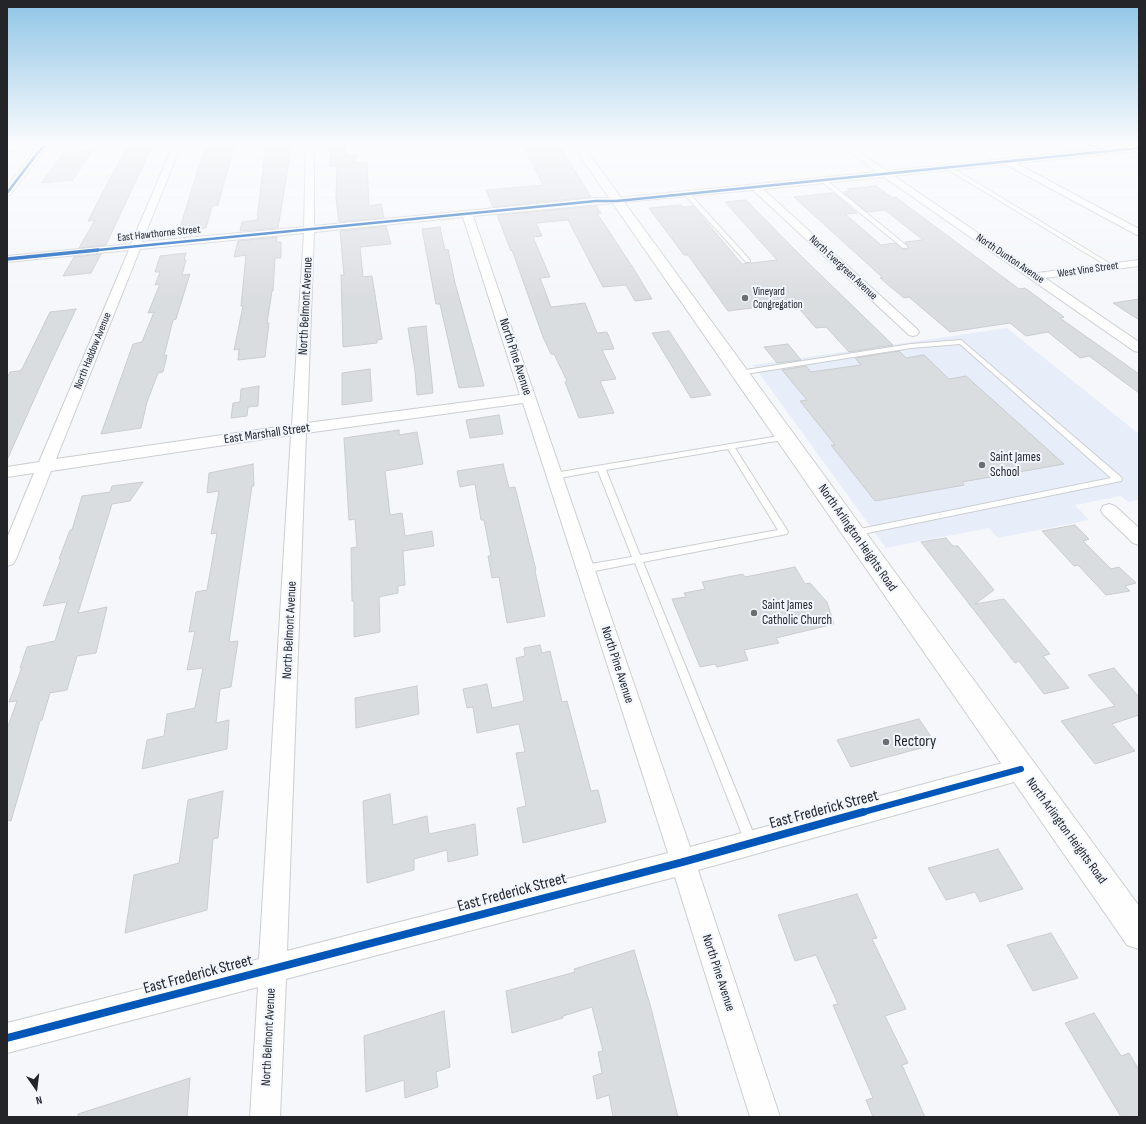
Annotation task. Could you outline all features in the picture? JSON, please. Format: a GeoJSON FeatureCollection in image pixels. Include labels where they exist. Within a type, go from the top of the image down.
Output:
{"type":"FeatureCollection","features":[{"type":"Feature","properties":{"kind":"main road","name":"North Arlington Heights Road"},"geometry":{"type":"LineString","coordinates":[[613,195],[1139,933]]}},
{"type":"Feature","properties":{"kind":"street","name":"North Haddow Avenue"},"geometry":{"type":"LineString","coordinates":[[7,558],[157,195]]}},
{"type":"Feature","properties":{"kind":"street","name":"North Belmont Avenue"},"geometry":{"type":"LineString","coordinates":[[266,1117],[272,969],[300,429],[309,195]]}},
{"type":"Feature","properties":{"kind":"street","name":"East Hawthorne Street"},"geometry":{"type":"LineString","coordinates":[[7,259],[467,213],[672,195]]}},
{"type":"Feature","properties":{"kind":"street","name":"North Evergreen Avenue"},"geometry":{"type":"LineString","coordinates":[[764,195],[913,332]]}},
{"type":"Feature","properties":{"kind":"street","name":"North Dunton Avenue"},"geometry":{"type":"LineString","coordinates":[[918,195],[1139,348]]}},
{"type":"Feature","properties":{"kind":"street"},"geometry":{"type":"LineString","coordinates":[[1070,195],[1139,233]]}},
{"type":"Feature","properties":{"kind":"street","name":"North Pine Avenue"},"geometry":{"type":"LineString","coordinates":[[467,213],[683,862],[765,1117]]}},
{"type":"Feature","properties":{"kind":"street","name":"West Vine Street"},"geometry":{"type":"LineString","coordinates":[[1036,276],[1139,263]]}},
{"type":"Feature","properties":{"kind":"street","name":"East Marshall Street"},"geometry":{"type":"LineString","coordinates":[[7,472],[300,429],[528,398]]}},
{"type":"Feature","properties":{"kind":"street"},"geometry":{"type":"LineString","coordinates":[[1109,510],[1139,538]]}},
{"type":"Feature","properties":{"kind":"street","name":"East Frederick Street"},"geometry":{"type":"LineString","coordinates":[[7,1038],[683,862],[1021,769]]}},
{"type":"Feature","properties":{"kind":"lane"},"geometry":{"type":"LineString","coordinates":[[688,195],[748,261]]}},
{"type":"Feature","properties":{"kind":"lane"},"geometry":{"type":"LineString","coordinates":[[842,195],[905,247]]}},
{"type":"Feature","properties":{"kind":"lane"},"geometry":{"type":"LineString","coordinates":[[994,195],[1111,266]]}},
{"type":"Feature","properties":{"kind":"lane"},"geometry":{"type":"LineString","coordinates":[[739,373],[911,346],[961,342],[1118,479],[853,533]]}},
{"type":"Feature","properties":{"kind":"lane"},"geometry":{"type":"LineString","coordinates":[[554,476],[785,437]]}},
{"type":"Feature","properties":{"kind":"lane"},"geometry":{"type":"LineString","coordinates":[[585,569],[784,532],[730,446]]}},
{"type":"Feature","properties":{"kind":"lane"},"geometry":{"type":"LineString","coordinates":[[601,468],[752,843]]}},
{"type":"Feature","properties":{"kind":"shaded area","name":"Saint James School"},"geometry":{"type":"Polygon","coordinates":[[[1007,328],[1139,434],[1139,500],[1128,502],[1121,496],[1075,505],[1089,520],[998,538],[989,528],[886,548],[753,365],[1007,328]]]}},
{"type":"Feature","properties":{"kind":"building"},"geometry":{"type":"Polygon","coordinates":[[[101,195],[129,195],[106,245],[79,248],[95,220],[88,221],[101,195]]]}},
{"type":"Feature","properties":{"kind":"building"},"geometry":{"type":"Polygon","coordinates":[[[190,195],[221,195],[218,205],[212,206],[206,228],[179,231],[190,195]]]}},
{"type":"Feature","properties":{"kind":"building"},"geometry":{"type":"Polygon","coordinates":[[[260,195],[283,195],[278,228],[240,231],[242,222],[257,220],[260,195]]]}},
{"type":"Feature","properties":{"kind":"building"},"geometry":{"type":"Polygon","coordinates":[[[336,195],[369,195],[369,206],[381,204],[384,218],[339,222],[336,195]]]}},
{"type":"Feature","properties":{"kind":"building"},"geometry":{"type":"Polygon","coordinates":[[[488,195],[590,195],[591,197],[493,207],[488,195]]]}},
{"type":"Feature","properties":{"kind":"building"},"geometry":{"type":"Polygon","coordinates":[[[836,195],[857,213],[845,214],[881,245],[895,243],[902,249],[907,250],[908,246],[905,242],[923,240],[885,210],[867,212],[847,195],[889,195],[893,198],[896,197],[1019,289],[1025,288],[1064,317],[1060,318],[1139,374],[1139,393],[1089,356],[1080,358],[1048,332],[1026,336],[1010,323],[950,332],[909,297],[904,298],[880,278],[882,277],[794,197],[836,195]]]}},
{"type":"Feature","properties":{"kind":"building"},"geometry":{"type":"Polygon","coordinates":[[[746,200],[798,253],[893,345],[849,352],[826,327],[816,328],[796,305],[770,309],[768,306],[728,311],[688,255],[684,255],[649,208],[681,205],[683,207],[693,206],[742,264],[777,260],[725,202],[746,200]]]}},
{"type":"Feature","properties":{"kind":"building"},"geometry":{"type":"Polygon","coordinates":[[[596,206],[601,213],[597,213],[652,299],[635,301],[626,285],[603,287],[568,220],[536,223],[542,236],[533,237],[550,277],[540,278],[551,307],[585,303],[597,333],[607,332],[614,349],[602,350],[616,379],[600,381],[614,413],[579,418],[565,382],[567,381],[554,354],[551,354],[543,337],[512,250],[511,251],[497,215],[596,206]]]}},
{"type":"Feature","properties":{"kind":"building"},"geometry":{"type":"Polygon","coordinates":[[[386,226],[391,244],[360,247],[363,277],[372,276],[382,339],[377,340],[377,343],[343,347],[341,275],[344,275],[340,231],[386,226]]]}},
{"type":"Feature","properties":{"kind":"building"},"geometry":{"type":"Polygon","coordinates":[[[440,227],[445,250],[448,249],[455,283],[484,386],[459,388],[440,304],[436,304],[422,229],[440,227]]]}},
{"type":"Feature","properties":{"kind":"building"},"geometry":{"type":"Polygon","coordinates":[[[277,237],[276,242],[281,242],[281,258],[275,258],[273,291],[267,323],[269,323],[265,357],[238,360],[239,349],[234,350],[243,306],[241,306],[246,255],[234,257],[238,241],[277,237]]]}},
{"type":"Feature","properties":{"kind":"building"},"geometry":{"type":"Polygon","coordinates":[[[186,253],[184,260],[186,260],[182,275],[190,274],[176,319],[173,320],[164,356],[167,355],[163,372],[158,373],[147,402],[141,428],[101,434],[133,344],[142,342],[154,312],[148,313],[160,284],[155,285],[160,272],[155,272],[160,256],[186,253]]]}},
{"type":"Feature","properties":{"kind":"building"},"geometry":{"type":"Polygon","coordinates":[[[101,254],[91,273],[63,276],[74,257],[101,254]]]}},
{"type":"Feature","properties":{"kind":"building"},"geometry":{"type":"Polygon","coordinates":[[[1139,299],[1139,320],[1113,303],[1139,299]]]}},
{"type":"Feature","properties":{"kind":"building"},"geometry":{"type":"Polygon","coordinates":[[[76,309],[7,460],[7,378],[10,372],[19,371],[22,369],[50,312],[76,309]]]}},
{"type":"Feature","properties":{"kind":"building"},"geometry":{"type":"Polygon","coordinates":[[[426,326],[433,393],[417,395],[415,371],[408,328],[426,326]]]}},
{"type":"Feature","properties":{"kind":"building"},"geometry":{"type":"Polygon","coordinates":[[[669,331],[711,395],[691,398],[652,333],[669,331]]]}},
{"type":"Feature","properties":{"kind":"building"},"geometry":{"type":"Polygon","coordinates":[[[788,344],[801,360],[777,363],[764,347],[788,344]]]}},
{"type":"Feature","properties":{"kind":"building"},"geometry":{"type":"Polygon","coordinates":[[[899,351],[906,358],[924,355],[949,379],[966,376],[1064,464],[962,482],[964,485],[875,501],[831,445],[835,445],[800,401],[807,400],[782,370],[806,366],[811,372],[861,365],[855,358],[899,351]]]}},
{"type":"Feature","properties":{"kind":"building"},"geometry":{"type":"Polygon","coordinates":[[[370,369],[372,401],[342,405],[342,373],[370,369]]]}},
{"type":"Feature","properties":{"kind":"building"},"geometry":{"type":"Polygon","coordinates":[[[259,386],[258,406],[248,407],[247,416],[231,418],[233,403],[240,402],[241,389],[259,386]]]}},
{"type":"Feature","properties":{"kind":"building"},"geometry":{"type":"Polygon","coordinates":[[[499,415],[503,434],[470,438],[466,420],[499,415]]]}},
{"type":"Feature","properties":{"kind":"building"},"geometry":{"type":"Polygon","coordinates":[[[399,430],[399,435],[417,432],[423,464],[385,471],[390,515],[402,513],[405,536],[432,531],[434,546],[403,551],[405,585],[398,586],[398,593],[379,597],[380,632],[354,637],[354,601],[352,601],[351,548],[357,547],[355,519],[349,520],[344,438],[399,430]]]}},
{"type":"Feature","properties":{"kind":"building"},"geometry":{"type":"Polygon","coordinates":[[[253,464],[254,486],[252,486],[229,642],[238,641],[231,687],[220,689],[216,723],[229,720],[227,749],[142,769],[147,740],[164,736],[167,714],[195,708],[203,668],[187,670],[195,631],[189,632],[196,592],[207,590],[217,533],[211,534],[219,491],[207,493],[209,473],[253,464]]]}},
{"type":"Feature","properties":{"kind":"building"},"geometry":{"type":"Polygon","coordinates":[[[503,464],[509,488],[515,487],[536,570],[545,616],[507,623],[499,577],[492,578],[488,556],[491,556],[484,520],[481,520],[475,484],[460,487],[457,471],[503,464]]]}},
{"type":"Feature","properties":{"kind":"building"},"geometry":{"type":"Polygon","coordinates":[[[143,482],[130,501],[112,504],[78,613],[107,607],[96,653],[77,656],[67,690],[50,693],[42,720],[40,721],[11,821],[7,820],[7,729],[17,701],[9,702],[22,667],[20,668],[27,647],[55,641],[67,602],[43,606],[61,559],[59,559],[70,530],[72,530],[82,496],[110,492],[112,486],[143,482]]]}},
{"type":"Feature","properties":{"kind":"building"},"geometry":{"type":"Polygon","coordinates":[[[1075,525],[1089,539],[1083,541],[1111,569],[1119,567],[1136,583],[1125,586],[1130,591],[1106,595],[1078,565],[1074,566],[1042,531],[1075,525]]]}},
{"type":"Feature","properties":{"kind":"building"},"geometry":{"type":"Polygon","coordinates":[[[946,538],[953,546],[958,546],[994,590],[975,604],[1004,599],[1050,654],[1043,656],[1069,688],[1044,694],[1019,661],[1015,663],[921,542],[946,538]]]}},
{"type":"Feature","properties":{"kind":"building","name":"Saint James Catholic Church"},"geometry":{"type":"Polygon","coordinates":[[[795,567],[805,584],[810,583],[827,602],[834,624],[776,638],[779,643],[744,650],[748,660],[717,667],[715,664],[700,667],[672,599],[686,597],[684,593],[705,589],[702,582],[743,574],[745,577],[795,567]]]}},
{"type":"Feature","properties":{"kind":"building"},"geometry":{"type":"Polygon","coordinates":[[[540,645],[542,653],[550,651],[562,702],[567,701],[591,791],[598,790],[606,822],[523,843],[517,808],[526,806],[516,753],[525,752],[519,724],[477,733],[473,707],[467,708],[463,689],[487,684],[492,708],[524,701],[516,658],[525,656],[524,648],[540,645]]]}},
{"type":"Feature","properties":{"kind":"building"},"geometry":{"type":"Polygon","coordinates":[[[1114,668],[1139,697],[1139,715],[1112,724],[1135,751],[1095,764],[1061,721],[1115,706],[1088,675],[1114,668]]]}},
{"type":"Feature","properties":{"kind":"building"},"geometry":{"type":"Polygon","coordinates":[[[417,686],[419,714],[356,728],[355,698],[417,686]]]}},
{"type":"Feature","properties":{"kind":"building","name":"Rectory"},"geometry":{"type":"Polygon","coordinates":[[[919,719],[936,744],[851,767],[837,740],[919,719]]]}},
{"type":"Feature","properties":{"kind":"building"},"geometry":{"type":"Polygon","coordinates":[[[223,791],[218,838],[213,839],[207,910],[125,933],[134,875],[179,863],[188,800],[223,791]]]}},
{"type":"Feature","properties":{"kind":"building"},"geometry":{"type":"Polygon","coordinates":[[[390,794],[393,825],[427,816],[429,834],[475,824],[478,855],[448,862],[447,850],[414,859],[414,870],[367,883],[363,801],[390,794]]]}},
{"type":"Feature","properties":{"kind":"building"},"geometry":{"type":"Polygon","coordinates":[[[998,849],[1023,889],[980,902],[975,892],[946,900],[928,868],[998,849]]]}},
{"type":"Feature","properties":{"kind":"building"},"geometry":{"type":"Polygon","coordinates":[[[857,894],[877,938],[872,939],[906,1009],[885,1016],[908,1063],[902,1065],[925,1117],[873,1117],[866,1100],[873,1098],[833,1005],[838,1004],[816,955],[795,961],[778,915],[857,894]]]}},
{"type":"Feature","properties":{"kind":"building"},"geometry":{"type":"Polygon","coordinates":[[[1051,933],[1078,978],[1033,991],[1007,945],[1051,933]]]}},
{"type":"Feature","properties":{"kind":"building"},"geometry":{"type":"Polygon","coordinates":[[[634,950],[651,1008],[678,1117],[613,1117],[609,1095],[597,1099],[593,1076],[602,1073],[598,1052],[603,1051],[592,1007],[563,1016],[563,1018],[512,1033],[506,991],[575,972],[574,969],[634,950]]]}},
{"type":"Feature","properties":{"kind":"building"},"geometry":{"type":"Polygon","coordinates":[[[444,1011],[450,1067],[436,1072],[438,1087],[405,1098],[404,1080],[366,1092],[364,1036],[444,1011]]]}},
{"type":"Feature","properties":{"kind":"building"},"geometry":{"type":"Polygon","coordinates":[[[1094,1013],[1121,1056],[1129,1053],[1139,1070],[1139,1117],[1121,1117],[1065,1023],[1094,1013]]]}},
{"type":"Feature","properties":{"kind":"building"},"geometry":{"type":"Polygon","coordinates":[[[190,1078],[187,1117],[78,1117],[78,1114],[190,1078]]]}},
{"type":"Feature","properties":{"kind":"cycle path"},"geometry":{"type":"LineString","coordinates":[[7,259],[596,201],[617,201],[672,195]]}},
{"type":"Feature","properties":{"kind":"cycle path"},"geometry":{"type":"LineString","coordinates":[[7,1038],[683,862],[1021,769]]}},
{"type":"Feature","properties":{"kind":"place","name":"Vineyard Congregation"},"geometry":{"type":"Point","coordinates":[745,298]}},
{"type":"Feature","properties":{"kind":"place","name":"Saint James School"},"geometry":{"type":"Point","coordinates":[982,465]}},
{"type":"Feature","properties":{"kind":"place","name":"Saint James Catholic Church"},"geometry":{"type":"Point","coordinates":[754,613]}},
{"type":"Feature","properties":{"kind":"place","name":"Rectory"},"geometry":{"type":"Point","coordinates":[886,742]}}]}
